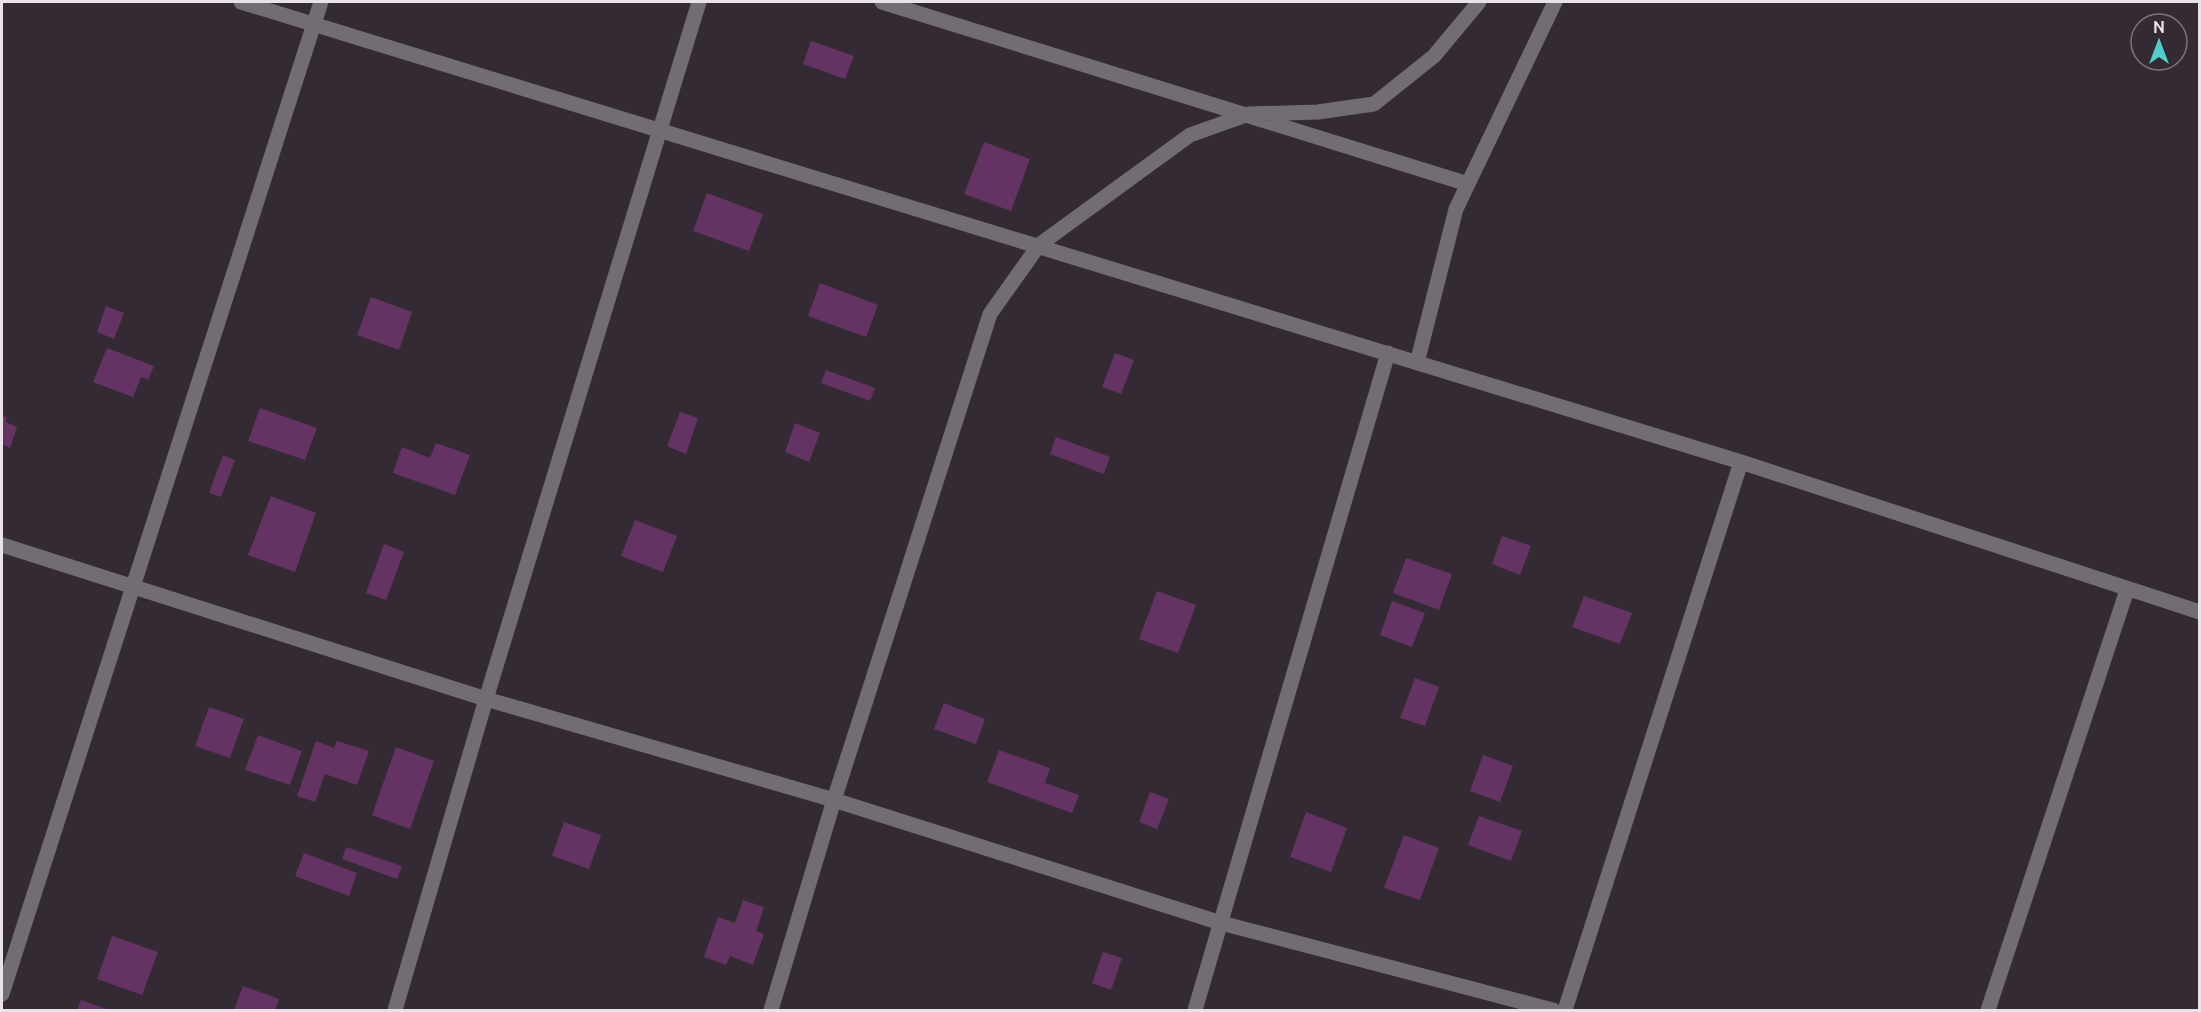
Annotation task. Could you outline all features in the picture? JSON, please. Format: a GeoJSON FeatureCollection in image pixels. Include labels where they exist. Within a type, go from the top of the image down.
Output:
{"type":"FeatureCollection","features":[{"type":"Feature","properties":{"kind":"street"},"geometry":{"type":"LineString","coordinates":[[241,2],[1741,462],[2199,612]]}},
{"type":"Feature","properties":{"kind":"street"},"geometry":{"type":"LineString","coordinates":[[2,994],[321,2]]}},
{"type":"Feature","properties":{"kind":"street"},"geometry":{"type":"LineString","coordinates":[[395,1011],[486,699],[699,2]]}},
{"type":"Feature","properties":{"kind":"street"},"geometry":{"type":"LineString","coordinates":[[882,2],[1249,114],[1468,184]]}},
{"type":"Feature","properties":{"kind":"street"},"geometry":{"type":"LineString","coordinates":[[771,1011],[834,800],[990,314],[1039,245],[1190,135],[1249,114],[1318,112],[1374,104],[1434,56],[1479,2]]}},
{"type":"Feature","properties":{"kind":"street"},"geometry":{"type":"LineString","coordinates":[[1417,363],[1456,209],[1555,2]]}},
{"type":"Feature","properties":{"kind":"street"},"geometry":{"type":"LineString","coordinates":[[1195,1011],[1388,353]]}},
{"type":"Feature","properties":{"kind":"street"},"geometry":{"type":"LineString","coordinates":[[1565,1011],[1741,462]]}},
{"type":"Feature","properties":{"kind":"street"},"geometry":{"type":"LineString","coordinates":[[2,545],[486,699],[834,800],[1221,923],[1554,1011]]}},
{"type":"Feature","properties":{"kind":"street"},"geometry":{"type":"LineString","coordinates":[[1988,1011],[2127,590]]}},
{"type":"Feature","properties":{"kind":"building"},"geometry":{"type":"Polygon","coordinates":[[[811,41],[854,56],[845,79],[803,64],[811,41]]]}},
{"type":"Feature","properties":{"kind":"building"},"geometry":{"type":"Polygon","coordinates":[[[984,142],[1030,159],[1011,211],[964,194],[984,142]]]}},
{"type":"Feature","properties":{"kind":"building"},"geometry":{"type":"Polygon","coordinates":[[[707,193],[763,214],[749,251],[693,231],[707,193]]]}},
{"type":"Feature","properties":{"kind":"building"},"geometry":{"type":"Polygon","coordinates":[[[820,283],[878,305],[866,337],[808,316],[820,283]]]}},
{"type":"Feature","properties":{"kind":"building"},"geometry":{"type":"Polygon","coordinates":[[[371,297],[412,312],[399,350],[357,335],[371,297]]]}},
{"type":"Feature","properties":{"kind":"building"},"geometry":{"type":"Polygon","coordinates":[[[106,306],[124,313],[114,339],[97,332],[106,306]]]}},
{"type":"Feature","properties":{"kind":"building"},"geometry":{"type":"Polygon","coordinates":[[[107,348],[154,366],[148,380],[141,377],[133,397],[93,382],[107,348]]]}},
{"type":"Feature","properties":{"kind":"building"},"geometry":{"type":"Polygon","coordinates":[[[1115,353],[1134,360],[1121,394],[1102,387],[1115,353]]]}},
{"type":"Feature","properties":{"kind":"building"},"geometry":{"type":"Polygon","coordinates":[[[826,370],[875,388],[870,401],[821,383],[826,370]]]}},
{"type":"Feature","properties":{"kind":"building"},"geometry":{"type":"Polygon","coordinates":[[[260,408],[317,428],[305,460],[248,441],[260,408]]]}},
{"type":"Feature","properties":{"kind":"building"},"geometry":{"type":"Polygon","coordinates":[[[680,412],[698,418],[686,454],[667,446],[680,412]]]}},
{"type":"Feature","properties":{"kind":"building"},"geometry":{"type":"Polygon","coordinates":[[[2,415],[7,417],[6,422],[17,427],[10,448],[2,444],[2,415]]]}},
{"type":"Feature","properties":{"kind":"building"},"geometry":{"type":"Polygon","coordinates":[[[795,423],[820,433],[809,462],[785,452],[795,423]]]}},
{"type":"Feature","properties":{"kind":"building"},"geometry":{"type":"Polygon","coordinates":[[[1056,437],[1110,457],[1104,474],[1050,454],[1056,437]]]}},
{"type":"Feature","properties":{"kind":"building"},"geometry":{"type":"Polygon","coordinates":[[[436,443],[470,455],[455,495],[393,473],[402,447],[430,458],[436,443]]]}},
{"type":"Feature","properties":{"kind":"building"},"geometry":{"type":"Polygon","coordinates":[[[223,455],[235,460],[221,497],[209,493],[223,455]]]}},
{"type":"Feature","properties":{"kind":"building"},"geometry":{"type":"Polygon","coordinates":[[[271,496],[316,513],[295,572],[248,555],[271,496]]]}},
{"type":"Feature","properties":{"kind":"building"},"geometry":{"type":"Polygon","coordinates":[[[635,520],[677,536],[663,572],[621,556],[635,520]]]}},
{"type":"Feature","properties":{"kind":"building"},"geometry":{"type":"Polygon","coordinates":[[[1502,536],[1531,546],[1520,575],[1492,564],[1502,536]]]}},
{"type":"Feature","properties":{"kind":"building"},"geometry":{"type":"Polygon","coordinates":[[[384,544],[404,552],[386,600],[366,593],[384,544]]]}},
{"type":"Feature","properties":{"kind":"building"},"geometry":{"type":"Polygon","coordinates":[[[1406,558],[1452,574],[1439,610],[1393,593],[1406,558]]]}},
{"type":"Feature","properties":{"kind":"building"},"geometry":{"type":"Polygon","coordinates":[[[1157,591],[1196,605],[1178,653],[1139,639],[1157,591]]]}},
{"type":"Feature","properties":{"kind":"building"},"geometry":{"type":"Polygon","coordinates":[[[1584,596],[1632,613],[1620,644],[1572,627],[1584,596]]]}},
{"type":"Feature","properties":{"kind":"building"},"geometry":{"type":"Polygon","coordinates":[[[1392,601],[1425,613],[1412,647],[1380,635],[1392,601]]]}},
{"type":"Feature","properties":{"kind":"building"},"geometry":{"type":"Polygon","coordinates":[[[1415,678],[1439,687],[1425,726],[1400,718],[1415,678]]]}},
{"type":"Feature","properties":{"kind":"building"},"geometry":{"type":"Polygon","coordinates":[[[944,703],[985,719],[976,744],[934,729],[944,703]]]}},
{"type":"Feature","properties":{"kind":"building"},"geometry":{"type":"Polygon","coordinates":[[[209,707],[244,719],[230,758],[195,746],[209,707]]]}},
{"type":"Feature","properties":{"kind":"building"},"geometry":{"type":"Polygon","coordinates":[[[258,735],[302,751],[290,785],[245,770],[258,735]]]}},
{"type":"Feature","properties":{"kind":"building"},"geometry":{"type":"Polygon","coordinates":[[[316,741],[334,748],[337,741],[369,751],[357,785],[325,774],[315,802],[297,796],[316,741]]]}},
{"type":"Feature","properties":{"kind":"building"},"geometry":{"type":"Polygon","coordinates":[[[396,747],[434,761],[410,829],[372,815],[396,747]]]}},
{"type":"Feature","properties":{"kind":"building"},"geometry":{"type":"Polygon","coordinates":[[[999,750],[1050,768],[1045,783],[1079,795],[1072,813],[987,782],[999,750]]]}},
{"type":"Feature","properties":{"kind":"building"},"geometry":{"type":"Polygon","coordinates":[[[1483,755],[1513,766],[1500,802],[1470,791],[1483,755]]]}},
{"type":"Feature","properties":{"kind":"building"},"geometry":{"type":"Polygon","coordinates":[[[1150,792],[1169,799],[1157,829],[1139,822],[1150,792]]]}},
{"type":"Feature","properties":{"kind":"building"},"geometry":{"type":"Polygon","coordinates":[[[1306,812],[1347,828],[1331,872],[1290,857],[1306,812]]]}},
{"type":"Feature","properties":{"kind":"building"},"geometry":{"type":"Polygon","coordinates":[[[1479,816],[1522,831],[1511,861],[1468,845],[1479,816]]]}},
{"type":"Feature","properties":{"kind":"building"},"geometry":{"type":"Polygon","coordinates":[[[564,822],[601,835],[589,869],[552,856],[564,822]]]}},
{"type":"Feature","properties":{"kind":"building"},"geometry":{"type":"Polygon","coordinates":[[[1404,835],[1439,848],[1420,900],[1384,888],[1404,835]]]}},
{"type":"Feature","properties":{"kind":"building"},"geometry":{"type":"Polygon","coordinates":[[[346,847],[402,866],[397,879],[342,859],[346,847]]]}},
{"type":"Feature","properties":{"kind":"building"},"geometry":{"type":"Polygon","coordinates":[[[304,853],[357,873],[349,896],[295,876],[304,853]]]}},
{"type":"Feature","properties":{"kind":"building"},"geometry":{"type":"Polygon","coordinates":[[[743,900],[764,907],[756,931],[764,934],[753,965],[730,956],[726,965],[704,957],[718,917],[735,923],[743,900]]]}},
{"type":"Feature","properties":{"kind":"building"},"geometry":{"type":"Polygon","coordinates":[[[112,936],[158,952],[142,995],[97,979],[112,936]]]}},
{"type":"Feature","properties":{"kind":"building"},"geometry":{"type":"Polygon","coordinates":[[[1103,952],[1122,958],[1111,990],[1092,983],[1103,952]]]}},
{"type":"Feature","properties":{"kind":"building"},"geometry":{"type":"Polygon","coordinates":[[[243,986],[279,999],[275,1010],[234,1010],[243,986]]]}},
{"type":"Feature","properties":{"kind":"building"},"geometry":{"type":"Polygon","coordinates":[[[81,1000],[109,1010],[77,1010],[81,1000]]]}}]}
